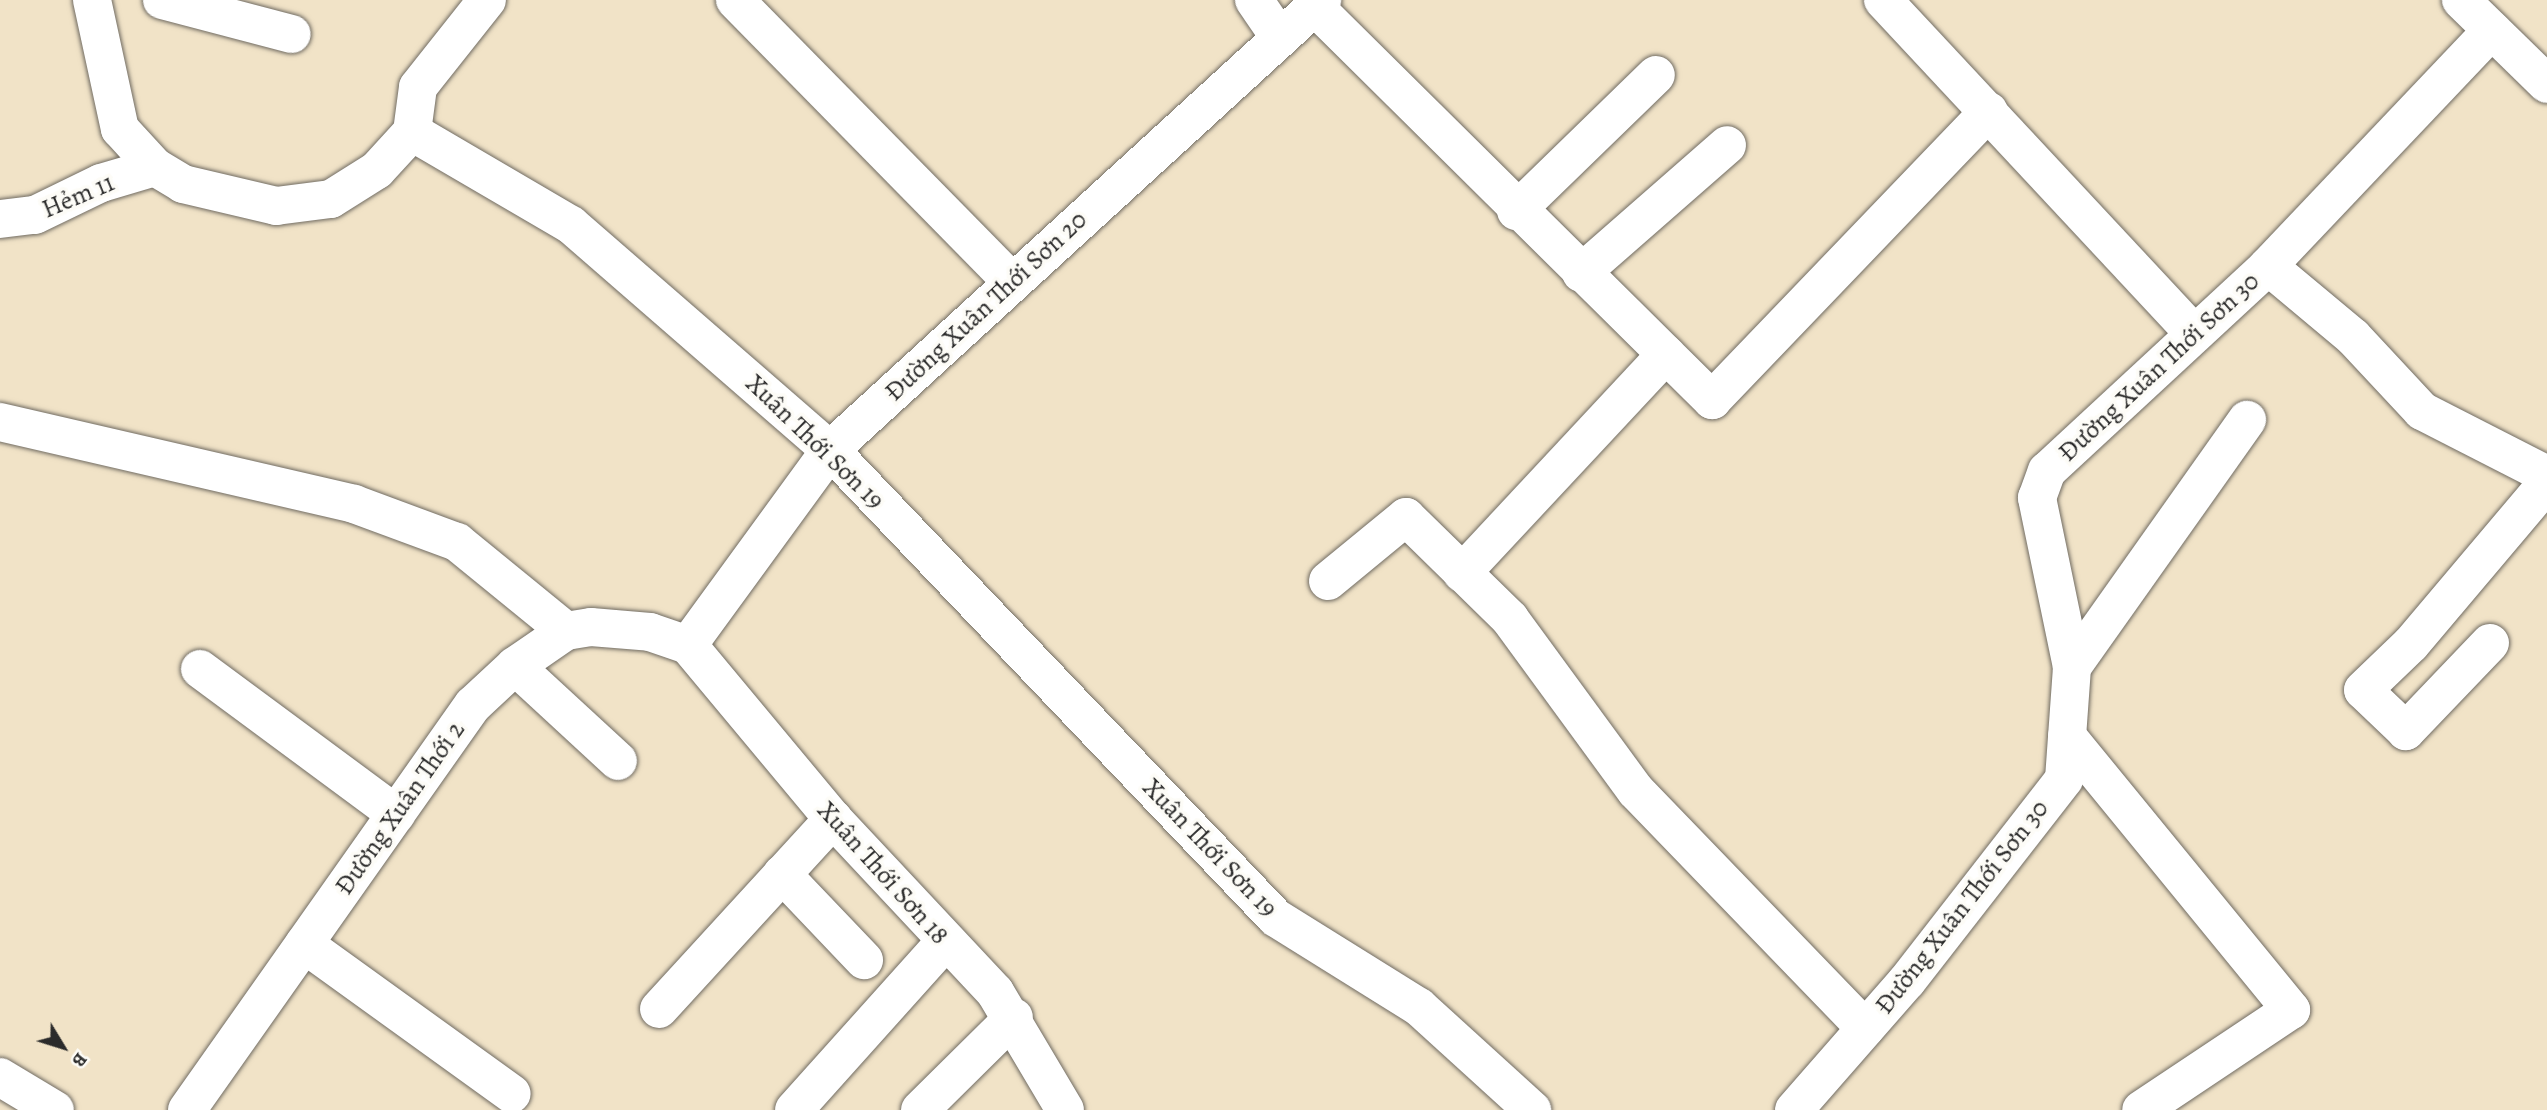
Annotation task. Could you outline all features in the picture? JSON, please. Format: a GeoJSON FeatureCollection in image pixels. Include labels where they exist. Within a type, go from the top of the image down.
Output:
{"type":"FeatureCollection","features":[{"type":"Feature","properties":{"kind":"street"},"geometry":{"type":"LineString","coordinates":[[92,0],[120,129],[155,167],[220,196],[276,206],[331,199],[377,170],[412,132],[418,86],[487,0]]}},
{"type":"Feature","properties":{"kind":"street"},"geometry":{"type":"LineString","coordinates":[[162,0],[292,34]]}},
{"type":"Feature","properties":{"kind":"street"},"geometry":{"type":"LineString","coordinates":[[735,0],[1011,281]]}},
{"type":"Feature","properties":{"kind":"street"},"geometry":{"type":"LineString","coordinates":[[1254,0],[1280,38]]}},
{"type":"Feature","properties":{"kind":"street"},"geometry":{"type":"LineString","coordinates":[[1883,0],[2194,334]]}},
{"type":"Feature","properties":{"kind":"street"},"geometry":{"type":"LineString","coordinates":[[2461,0],[2547,84]]}},
{"type":"Feature","properties":{"kind":"street"},"geometry":{"type":"LineString","coordinates":[[1318,3],[1516,211],[1712,400],[1989,111]]}},
{"type":"Feature","properties":{"kind":"street","name":"Đường Xuân Thới Sơn 20"},"geometry":{"type":"LineString","coordinates":[[688,645],[830,450],[1011,281],[1318,3]]}},
{"type":"Feature","properties":{"kind":"street","name":"Đường Xuân Thới Sơn 30"},"geometry":{"type":"LineString","coordinates":[[1794,1110],[1865,1028],[2064,779],[2072,667],[2038,498],[2047,471],[2268,266],[2491,30]]}},
{"type":"Feature","properties":{"kind":"street"},"geometry":{"type":"LineString","coordinates":[[1516,211],[1656,75]]}},
{"type":"Feature","properties":{"kind":"street","name":"Xuân Thới Sơn 19"},"geometry":{"type":"LineString","coordinates":[[412,132],[571,225],[830,450],[1276,918],[1419,1007],[1532,1110]]}},
{"type":"Feature","properties":{"kind":"street"},"geometry":{"type":"LineString","coordinates":[[1581,273],[1727,145]]}},
{"type":"Feature","properties":{"kind":"street","name":"Hẻm 11"},"geometry":{"type":"LineString","coordinates":[[0,219],[35,215],[101,183],[155,167]]}},
{"type":"Feature","properties":{"kind":"street"},"geometry":{"type":"LineString","coordinates":[[2268,266],[2353,337],[2422,411],[2547,475]]}},
{"type":"Feature","properties":{"kind":"street"},"geometry":{"type":"LineString","coordinates":[[1462,573],[1666,354]]}},
{"type":"Feature","properties":{"kind":"street"},"geometry":{"type":"LineString","coordinates":[[2072,667],[2247,421]]}},
{"type":"Feature","properties":{"kind":"street"},"geometry":{"type":"LineString","coordinates":[[0,422],[354,504],[457,542],[566,631]]}},
{"type":"Feature","properties":{"kind":"street"},"geometry":{"type":"LineString","coordinates":[[2490,643],[2406,731],[2363,690],[2430,624],[2547,483]]}},
{"type":"Feature","properties":{"kind":"street"},"geometry":{"type":"LineString","coordinates":[[1328,581],[1406,517],[1510,619],[1636,791],[1865,1028]]}},
{"type":"Feature","properties":{"kind":"street","name":"Đường Xuân Thới 2"},"geometry":{"type":"LineString","coordinates":[[187,1110],[473,705],[515,666],[566,631],[614,627],[688,645]]}},
{"type":"Feature","properties":{"kind":"street","name":"Xuân Thới Sơn 18"},"geometry":{"type":"LineString","coordinates":[[688,645],[833,819],[1014,1017],[1065,1110]]}},
{"type":"Feature","properties":{"kind":"street"},"geometry":{"type":"LineString","coordinates":[[515,666],[618,761]]}},
{"type":"Feature","properties":{"kind":"street"},"geometry":{"type":"LineString","coordinates":[[200,669],[396,814]]}},
{"type":"Feature","properties":{"kind":"street"},"geometry":{"type":"LineString","coordinates":[[2067,736],[2291,1010],[2141,1110]]}},
{"type":"Feature","properties":{"kind":"street"},"geometry":{"type":"LineString","coordinates":[[659,1009],[833,819]]}},
{"type":"Feature","properties":{"kind":"street"},"geometry":{"type":"LineString","coordinates":[[782,874],[864,960]]}},
{"type":"Feature","properties":{"kind":"street"},"geometry":{"type":"LineString","coordinates":[[794,1110],[944,943]]}},
{"type":"Feature","properties":{"kind":"street"},"geometry":{"type":"LineString","coordinates":[[304,944],[512,1094]]}},
{"type":"Feature","properties":{"kind":"street"},"geometry":{"type":"LineString","coordinates":[[920,1110],[1014,1017]]}},
{"type":"Feature","properties":{"kind":"street"},"geometry":{"type":"LineString","coordinates":[[0,1077],[55,1110]]}}]}
